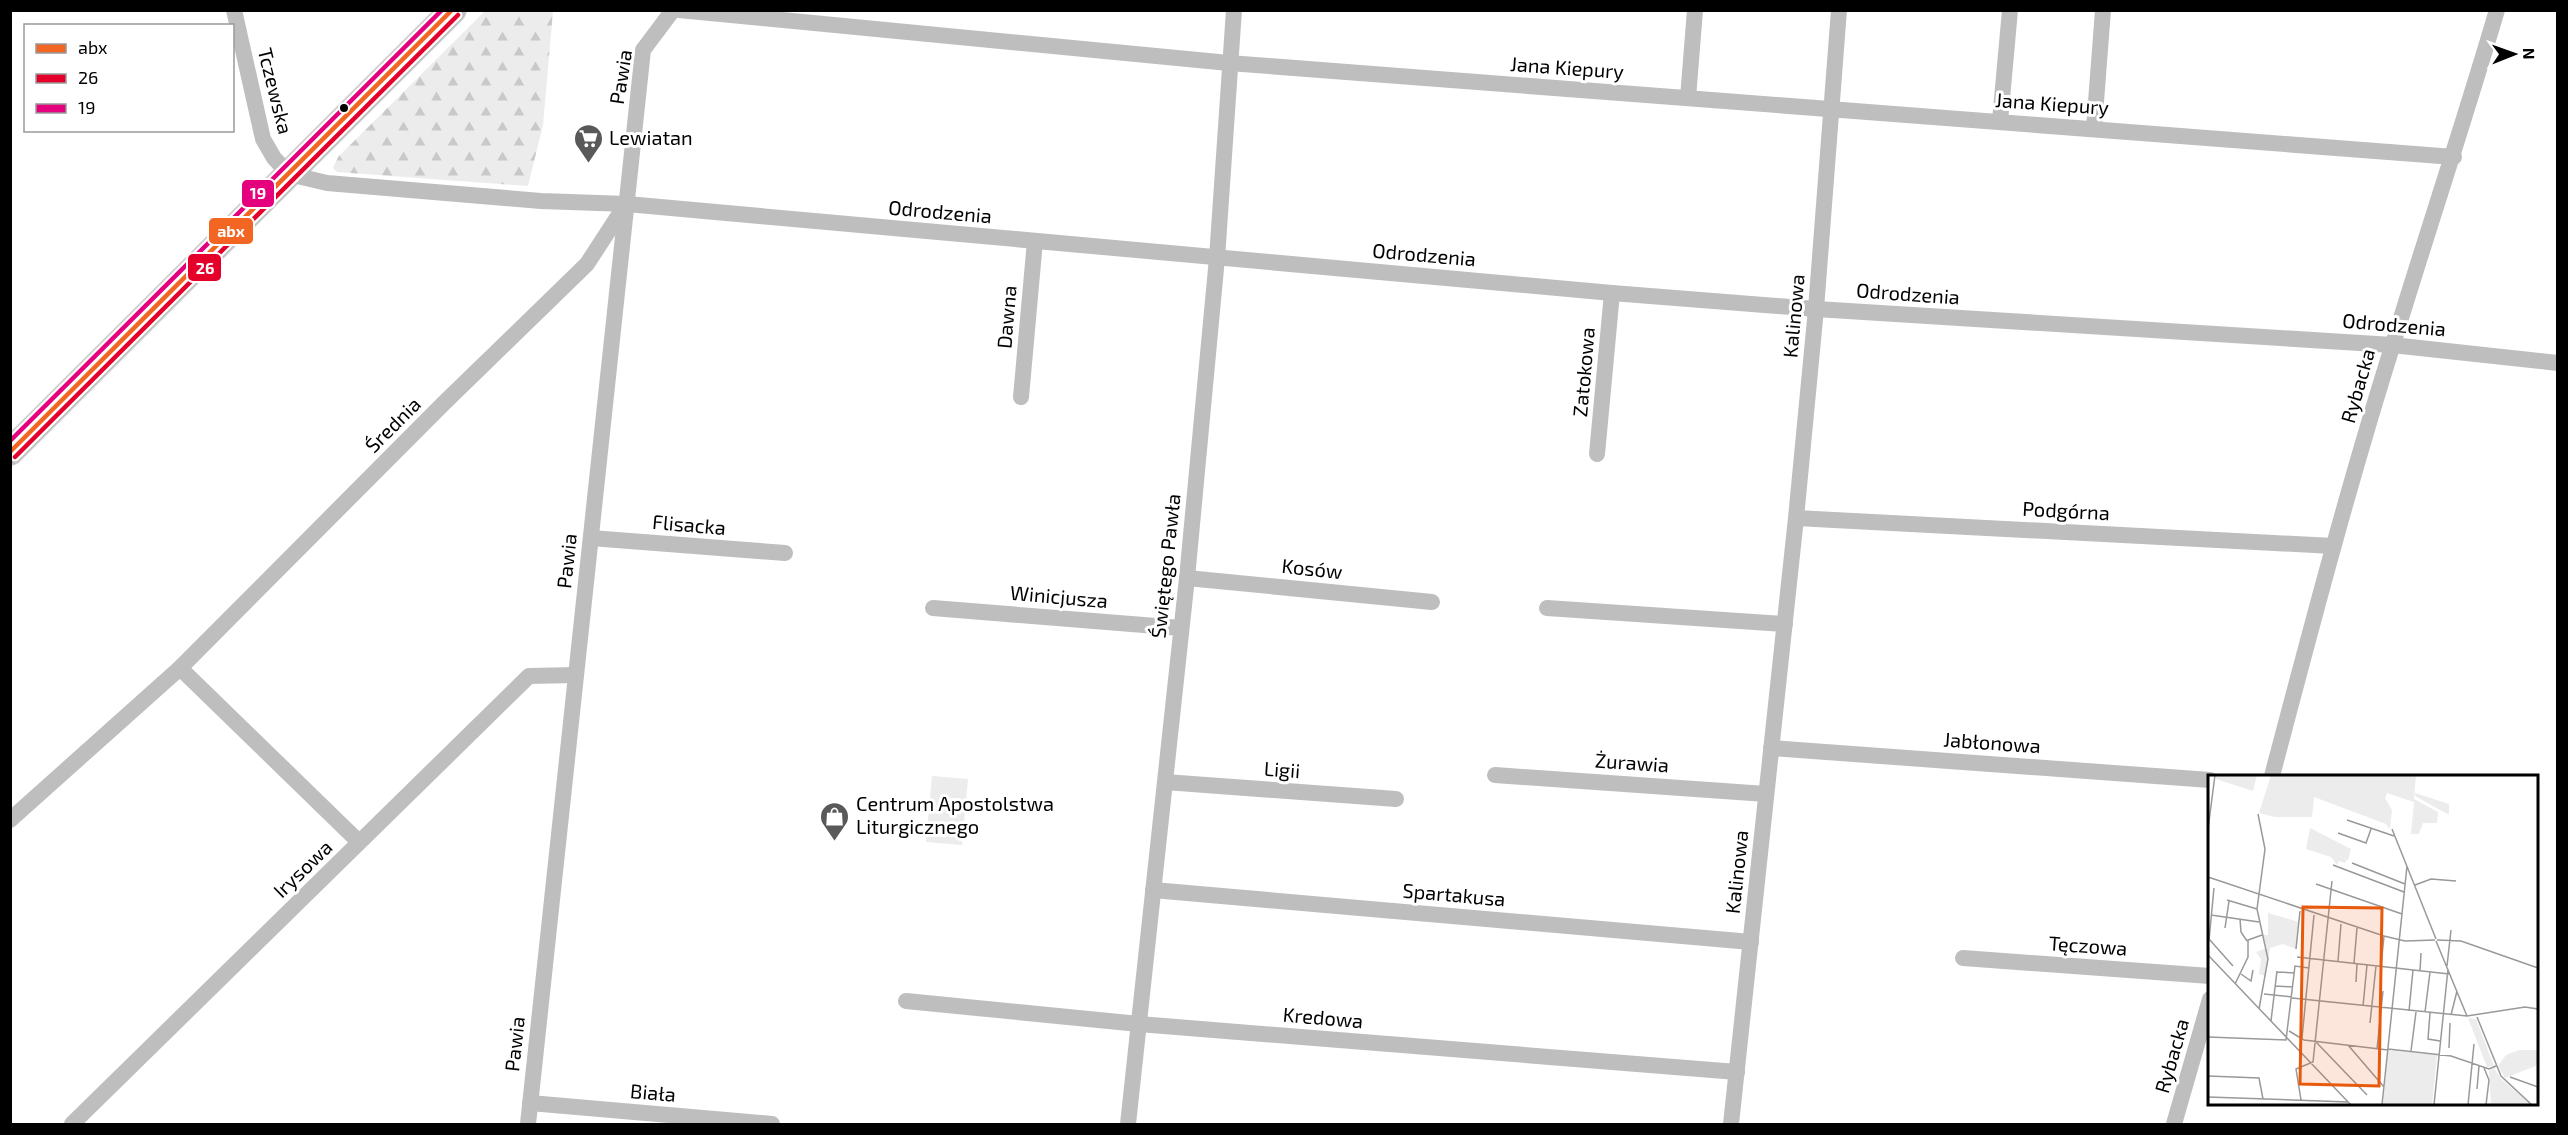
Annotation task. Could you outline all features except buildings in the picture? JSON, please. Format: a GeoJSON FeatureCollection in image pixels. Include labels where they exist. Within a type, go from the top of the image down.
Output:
{"type":"FeatureCollection","features":[{"type":"Feature","properties":{"kind":"main road"},"geometry":{"type":"LineString","coordinates":[[10,452],[453,10]]}},
{"type":"Feature","properties":{"kind":"street","name":"Tczewska"},"geometry":{"type":"LineString","coordinates":[[234,10],[263,139],[274,158],[289,174]]}},
{"type":"Feature","properties":{"kind":"street","name":"Pawia"},"geometry":{"type":"LineString","coordinates":[[528,1125],[643,50],[673,10]]}},
{"type":"Feature","properties":{"kind":"street","name":"Jana Kiepury"},"geometry":{"type":"LineString","coordinates":[[679,10],[1229,63],[2454,157]]}},
{"type":"Feature","properties":{"kind":"street","name":"Świętego Pawła"},"geometry":{"type":"LineString","coordinates":[[1128,1125],[1187,578],[1217,258],[1234,10]]}},
{"type":"Feature","properties":{"kind":"street"},"geometry":{"type":"LineString","coordinates":[[1688,98],[1695,10]]}},
{"type":"Feature","properties":{"kind":"street","name":"Kalinowa"},"geometry":{"type":"LineString","coordinates":[[1731,1125],[1796,518],[1816,309],[1839,10]]}},
{"type":"Feature","properties":{"kind":"street"},"geometry":{"type":"LineString","coordinates":[[2000,121],[2010,10]]}},
{"type":"Feature","properties":{"kind":"street"},"geometry":{"type":"LineString","coordinates":[[2094,129],[2103,10]]}},
{"type":"Feature","properties":{"kind":"street","name":"Rybacka"},"geometry":{"type":"LineString","coordinates":[[2273,775],[2333,546],[2392,345],[2454,157],[2497,10]]}},
{"type":"Feature","properties":{"kind":"street","name":"Odrodzenia"},"geometry":{"type":"LineString","coordinates":[[289,174],[327,183],[541,201],[627,204],[1612,293],[1816,309],[2392,345],[2558,363]]}},
{"type":"Feature","properties":{"kind":"street","name":"Średnia"},"geometry":{"type":"LineString","coordinates":[[10,820],[180,668],[444,403],[587,264],[627,204]]}},
{"type":"Feature","properties":{"kind":"street","name":"Dawna"},"geometry":{"type":"LineString","coordinates":[[1022,397],[1035,241]]}},
{"type":"Feature","properties":{"kind":"street","name":"Zatokowa"},"geometry":{"type":"LineString","coordinates":[[1597,454],[1612,293]]}},
{"type":"Feature","properties":{"kind":"street","name":"Podgórna"},"geometry":{"type":"LineString","coordinates":[[1796,518],[2333,546]]}},
{"type":"Feature","properties":{"kind":"street","name":"Flisacka"},"geometry":{"type":"LineString","coordinates":[[591,538],[784,553]]}},
{"type":"Feature","properties":{"kind":"street","name":"Kosów"},"geometry":{"type":"LineString","coordinates":[[1187,578],[1432,602]]}},
{"type":"Feature","properties":{"kind":"street","name":"Winicjusza"},"geometry":{"type":"LineString","coordinates":[[933,608],[1181,628]]}},
{"type":"Feature","properties":{"kind":"street"},"geometry":{"type":"LineString","coordinates":[[1547,608],[1785,624]]}},
{"type":"Feature","properties":{"kind":"street"},"geometry":{"type":"LineString","coordinates":[[180,668],[359,842]]}},
{"type":"Feature","properties":{"kind":"street","name":"Irysowa"},"geometry":{"type":"LineString","coordinates":[[72,1125],[529,676],[576,675]]}},
{"type":"Feature","properties":{"kind":"street","name":"Jabłonowa"},"geometry":{"type":"LineString","coordinates":[[1771,748],[2208,780]]}},
{"type":"Feature","properties":{"kind":"street","name":"Żurawia"},"geometry":{"type":"LineString","coordinates":[[1495,775],[1766,794]]}},
{"type":"Feature","properties":{"kind":"street","name":"Ligii"},"geometry":{"type":"LineString","coordinates":[[1165,782],[1396,799]]}},
{"type":"Feature","properties":{"kind":"street","name":"Spartakusa"},"geometry":{"type":"LineString","coordinates":[[1153,890],[1750,942]]}},
{"type":"Feature","properties":{"kind":"street","name":"Tęczowa"},"geometry":{"type":"LineString","coordinates":[[1963,958],[2208,976]]}},
{"type":"Feature","properties":{"kind":"street","name":"Kredowa"},"geometry":{"type":"LineString","coordinates":[[906,1001],[1139,1024],[1737,1072]]}},
{"type":"Feature","properties":{"kind":"street","name":"Rybacka"},"geometry":{"type":"LineString","coordinates":[[2174,1125],[2208,1006]]}},
{"type":"Feature","properties":{"kind":"street","name":"Biała"},"geometry":{"type":"LineString","coordinates":[[530,1103],[772,1125]]}},
{"type":"Feature","properties":{"kind":"green space"},"geometry":{"type":"Polygon","coordinates":[[[485,11],[553,11],[543,125],[528,186],[337,172],[333,168],[338,157],[485,11]]]}},
{"type":"Feature","properties":{"kind":"green space"},"geometry":{"type":"Polygon","coordinates":[[[932,776],[968,779],[962,845],[926,842],[932,776]]]}},
{"type":"Feature","properties":{"kind":"transit line","name":"19"},"geometry":{"type":"LineString","coordinates":[[10,441],[442,10]]}},
{"type":"Feature","properties":{"kind":"transit line","name":"abx"},"geometry":{"type":"LineString","coordinates":[[10,452],[452,10]]}},
{"type":"Feature","properties":{"kind":"transit line","name":"26"},"geometry":{"type":"LineString","coordinates":[[15,457],[458,15]]}},
{"type":"Feature","properties":{"kind":"place","name":"Lewiatan"},"geometry":{"type":"Point","coordinates":[588,164]}},
{"type":"Feature","properties":{"kind":"place","name":"Centrum Apostolstwa Liturgicznego"},"geometry":{"type":"Point","coordinates":[835,842]}}]}
